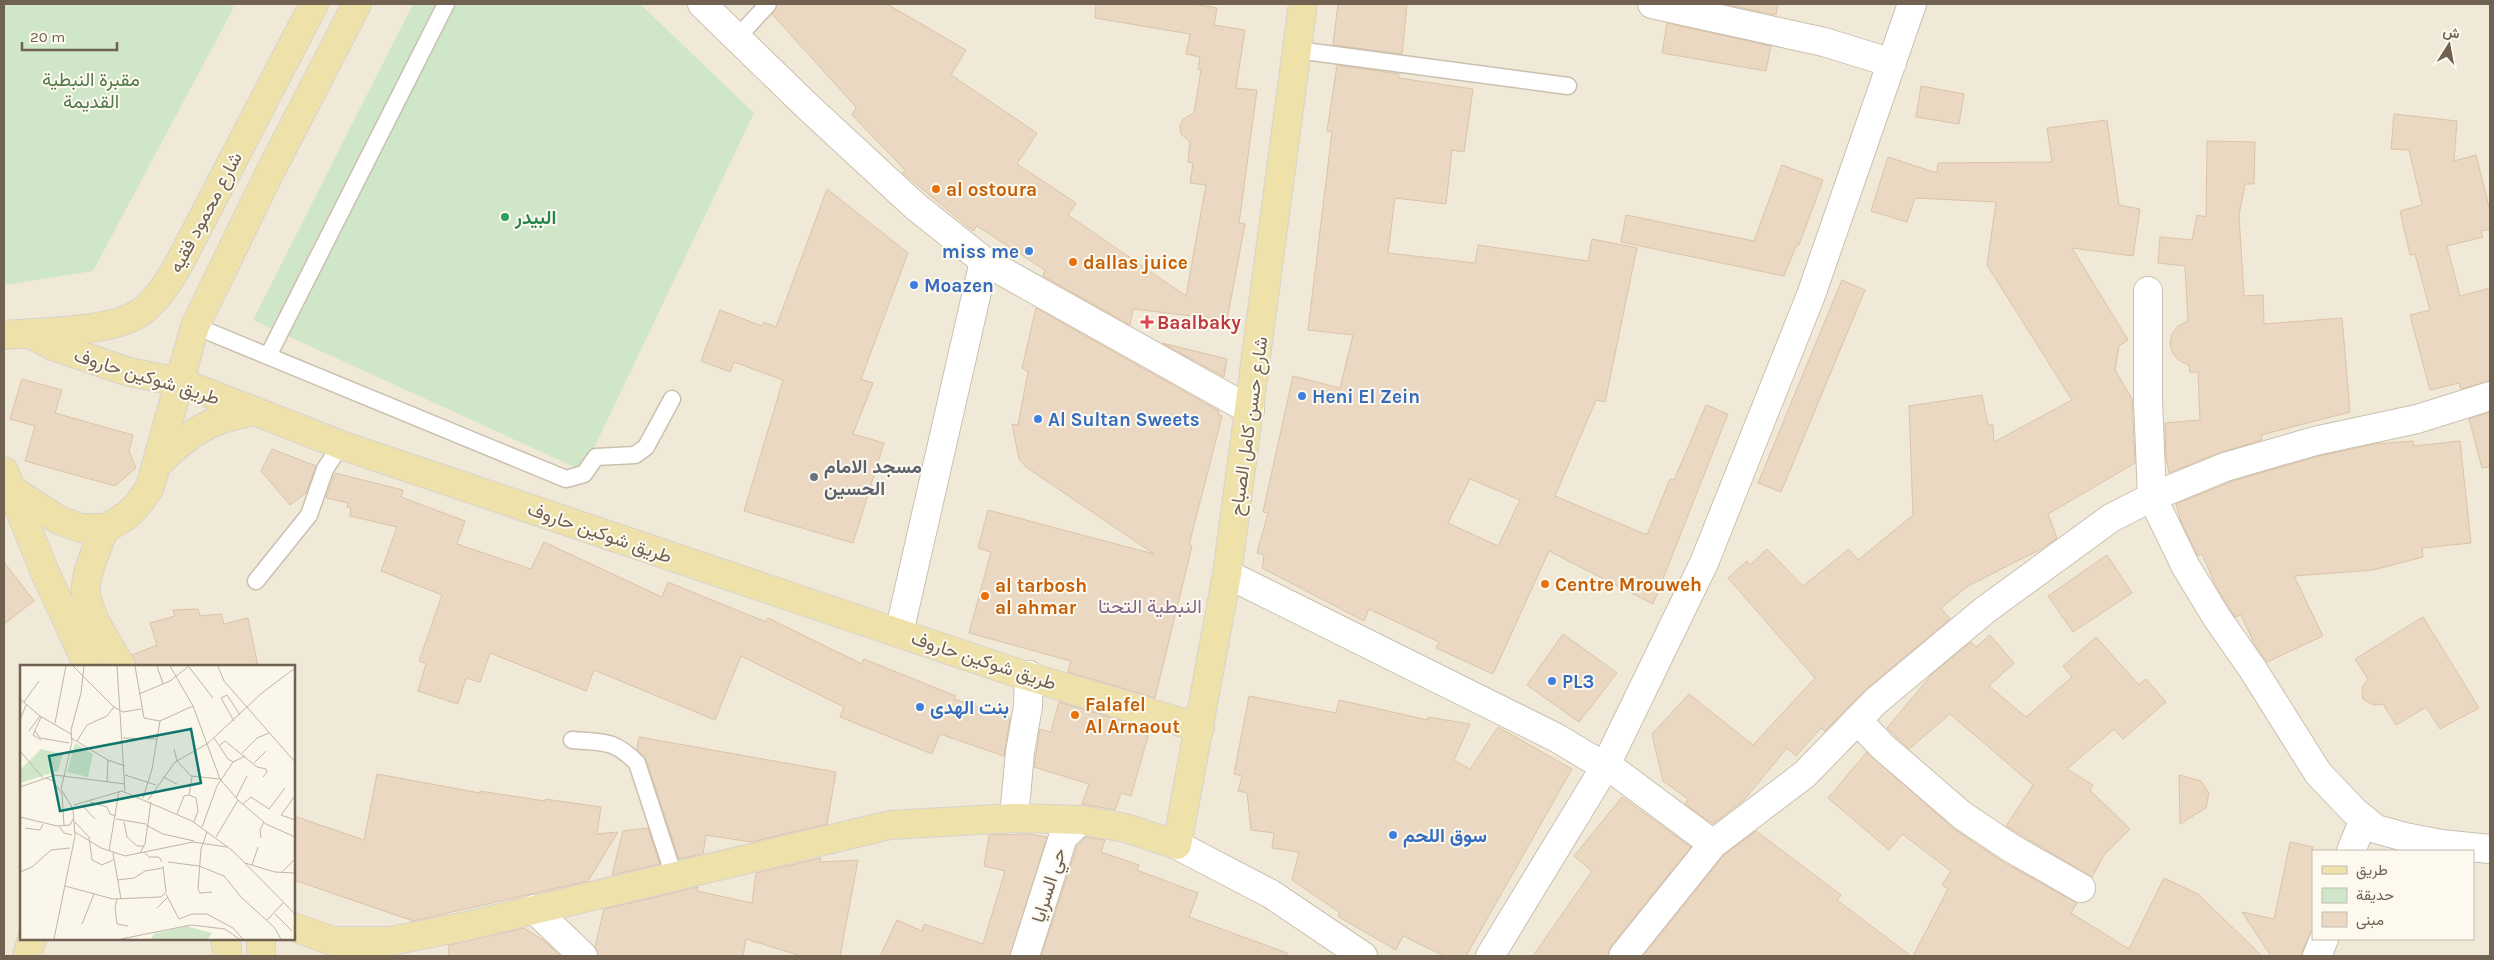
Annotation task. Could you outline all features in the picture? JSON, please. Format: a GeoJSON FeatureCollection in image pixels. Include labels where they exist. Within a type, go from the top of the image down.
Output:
{"type":"FeatureCollection","features":[{"type":"Feature","properties":{"kind":"main road","name":"شارع محمود فقيه"},"geometry":{"type":"LineString","coordinates":[[11,335],[89,329],[116,324],[144,310],[166,286],[314,4]]}},
{"type":"Feature","properties":{"kind":"main road","name":"شارع محمود فقيه"},"geometry":{"type":"LineString","coordinates":[[105,528],[123,519],[136,508],[150,487],[195,326],[216,279],[357,4]]}},
{"type":"Feature","properties":{"kind":"main road","name":"شارع حسن كامل الصباح"},"geometry":{"type":"LineString","coordinates":[[1177,845],[1227,574],[1303,4]]}},
{"type":"Feature","properties":{"kind":"main road","name":"طريق شوكين حاروف"},"geometry":{"type":"LineString","coordinates":[[11,335],[53,346],[129,372],[180,382],[341,445],[899,633],[1200,728]]}},
{"type":"Feature","properties":{"kind":"main road"},"geometry":{"type":"LineString","coordinates":[[129,372],[146,386],[155,400],[160,410],[164,437]]}},
{"type":"Feature","properties":{"kind":"main road"},"geometry":{"type":"LineString","coordinates":[[157,465],[198,428],[227,416],[255,411]]}},
{"type":"Feature","properties":{"kind":"main road"},"geometry":{"type":"LineString","coordinates":[[8,481],[59,520],[81,528],[105,528],[92,558],[86,592],[100,629],[120,665]]}},
{"type":"Feature","properties":{"kind":"main road"},"geometry":{"type":"LineString","coordinates":[[8,481],[44,570],[88,665]]}},
{"type":"Feature","properties":{"kind":"main road"},"geometry":{"type":"LineString","coordinates":[[295,927],[332,941],[393,949],[462,927],[534,909],[890,825],[1014,818],[1082,820],[1126,828],[1177,845]]}},
{"type":"Feature","properties":{"kind":"main road"},"geometry":{"type":"LineString","coordinates":[[28,956],[32,940]]}},
{"type":"Feature","properties":{"kind":"main road"},"geometry":{"type":"LineString","coordinates":[[225,940],[228,956]]}},
{"type":"Feature","properties":{"kind":"main road"},"geometry":{"type":"LineString","coordinates":[[261,940],[261,956]]}},
{"type":"Feature","properties":{"kind":"street"},"geometry":{"type":"LineString","coordinates":[[702,4],[806,105],[915,206],[984,261],[1250,410]]}},
{"type":"Feature","properties":{"kind":"street"},"geometry":{"type":"LineString","coordinates":[[1652,4],[1824,42],[1892,63]]}},
{"type":"Feature","properties":{"kind":"street"},"geometry":{"type":"LineString","coordinates":[[1490,956],[1605,768],[1704,563],[1811,296],[1912,4]]}},
{"type":"Feature","properties":{"kind":"street"},"geometry":{"type":"LineString","coordinates":[[899,633],[984,261]]}},
{"type":"Feature","properties":{"kind":"street"},"geometry":{"type":"LineString","coordinates":[[2148,291],[2148,400],[2152,497],[2186,567],[2300,747],[2336,794],[2376,829],[2441,844],[2490,849]]}},
{"type":"Feature","properties":{"kind":"street"},"geometry":{"type":"LineString","coordinates":[[1623,956],[1713,844],[1804,774],[1876,701],[1985,610],[2111,518],[2152,497],[2225,467],[2315,441],[2416,419],[2490,396]]}},
{"type":"Feature","properties":{"kind":"street"},"geometry":{"type":"LineString","coordinates":[[1227,574],[1557,738],[1605,768],[1611,768],[1638,786],[1713,844]]}},
{"type":"Feature","properties":{"kind":"street"},"geometry":{"type":"LineString","coordinates":[[1014,818],[1020,752],[1028,706],[1029,675]]}},
{"type":"Feature","properties":{"kind":"street"},"geometry":{"type":"LineString","coordinates":[[1857,720],[1883,747],[1963,816],[2011,848],[2082,888]]}},
{"type":"Feature","properties":{"kind":"street"},"geometry":{"type":"LineString","coordinates":[[2351,850],[2364,819]]}},
{"type":"Feature","properties":{"kind":"street","name":"حي السرايا"},"geometry":{"type":"LineString","coordinates":[[1025,956],[1063,837],[1082,820]]}},
{"type":"Feature","properties":{"kind":"street"},"geometry":{"type":"LineString","coordinates":[[1177,845],[1271,894],[1364,956]]}},
{"type":"Feature","properties":{"kind":"street"},"geometry":{"type":"LineString","coordinates":[[534,909],[583,956]]}},
{"type":"Feature","properties":{"kind":"street"},"geometry":{"type":"LineString","coordinates":[[2317,956],[2324,940]]}},
{"type":"Feature","properties":{"kind":"lane"},"geometry":{"type":"LineString","coordinates":[[268,356],[446,4]]}},
{"type":"Feature","properties":{"kind":"lane"},"geometry":{"type":"LineString","coordinates":[[738,37],[768,4]]}},
{"type":"Feature","properties":{"kind":"lane"},"geometry":{"type":"LineString","coordinates":[[1297,50],[1568,86]]}},
{"type":"Feature","properties":{"kind":"lane"},"geometry":{"type":"LineString","coordinates":[[195,326],[566,480],[584,474],[596,457],[635,455],[646,446],[672,399]]}},
{"type":"Feature","properties":{"kind":"lane"},"geometry":{"type":"LineString","coordinates":[[256,581],[309,515],[325,469],[341,445]]}},
{"type":"Feature","properties":{"kind":"lane"},"geometry":{"type":"LineString","coordinates":[[572,740],[612,743],[637,763],[674,876]]}},
{"type":"Feature","properties":{"kind":"shaded area"},"geometry":{"type":"Polygon","coordinates":[[[4,4],[2490,4],[2490,956],[4,956],[4,4]]]}},
{"type":"Feature","properties":{"kind":"green space","name":"مقبرة النبطية القديمة"},"geometry":{"type":"Polygon","coordinates":[[[4,4],[229,4],[234,7],[93,271],[4,285],[4,4]]]}},
{"type":"Feature","properties":{"kind":"green space","name":"البيدر"},"geometry":{"type":"Polygon","coordinates":[[[413,4],[640,4],[754,113],[583,471],[253,320],[413,4]]]}},
{"type":"Feature","properties":{"kind":"building"},"geometry":{"type":"Polygon","coordinates":[[[778,4],[887,4],[966,50],[951,75],[1037,133],[1017,164],[1076,203],[1068,215],[1186,296],[1206,185],[1190,183],[1193,163],[1188,162],[1190,142],[1181,134],[1180,126],[1183,119],[1194,113],[1201,70],[1198,69],[1200,57],[1186,54],[1190,34],[1095,18],[1096,4],[1194,4],[1217,8],[1214,25],[1245,30],[1236,88],[1257,90],[1239,223],[1245,224],[1227,320],[1133,309],[1130,325],[1043,276],[1045,270],[977,226],[973,231],[903,173],[905,170],[852,115],[856,107],[772,14],[778,4]]]}},
{"type":"Feature","properties":{"kind":"building"},"geometry":{"type":"Polygon","coordinates":[[[1338,4],[1407,4],[1402,54],[1333,45],[1338,4]]]}},
{"type":"Feature","properties":{"kind":"building"},"geometry":{"type":"Polygon","coordinates":[[[1723,4],[1778,4],[1776,15],[1723,4]]]}},
{"type":"Feature","properties":{"kind":"building"},"geometry":{"type":"Polygon","coordinates":[[[1667,23],[1771,46],[1766,71],[1662,53],[1667,23]]]}},
{"type":"Feature","properties":{"kind":"building"},"geometry":{"type":"Polygon","coordinates":[[[1337,65],[1399,74],[1399,78],[1473,89],[1464,152],[1452,150],[1446,204],[1395,198],[1388,253],[1475,263],[1478,245],[1588,261],[1592,239],[1637,248],[1605,402],[1596,400],[1555,496],[1647,535],[1670,479],[1674,480],[1706,405],[1728,414],[1653,604],[1549,551],[1493,674],[1436,648],[1439,642],[1369,609],[1364,621],[1262,568],[1264,555],[1257,553],[1268,513],[1263,512],[1293,376],[1340,388],[1353,335],[1308,330],[1332,132],[1327,131],[1337,65]],[[1470,479],[1448,523],[1498,546],[1520,500],[1470,479]]]}},
{"type":"Feature","properties":{"kind":"building"},"geometry":{"type":"Polygon","coordinates":[[[1921,86],[1964,94],[1959,124],[1916,117],[1921,86]]]}},
{"type":"Feature","properties":{"kind":"building"},"geometry":{"type":"Polygon","coordinates":[[[2394,114],[2457,121],[2454,161],[2476,155],[2490,211],[2490,229],[2481,231],[2483,237],[2447,246],[2460,296],[2490,288],[2490,381],[2461,389],[2459,383],[2430,390],[2410,315],[2430,310],[2415,254],[2410,255],[2400,211],[2422,205],[2409,150],[2391,149],[2394,114]]]}},
{"type":"Feature","properties":{"kind":"building"},"geometry":{"type":"Polygon","coordinates":[[[2107,120],[2119,205],[2140,209],[2133,256],[2072,248],[2128,340],[2119,346],[2115,370],[2132,399],[2135,463],[2048,514],[2057,538],[2041,549],[1968,586],[1941,608],[1950,619],[1866,689],[1825,731],[1821,728],[1796,756],[1787,748],[1744,800],[1713,824],[1685,804],[1688,799],[1663,781],[1652,734],[1689,694],[1753,745],[1815,678],[1728,578],[1747,561],[1750,565],[1767,549],[1803,586],[1849,549],[1858,560],[1913,515],[1909,406],[1982,395],[1988,425],[1993,425],[1994,442],[2072,400],[1987,265],[1996,202],[1915,198],[1907,222],[1871,211],[1888,157],[1937,173],[1938,163],[2052,162],[2047,128],[2107,120]]]}},
{"type":"Feature","properties":{"kind":"building"},"geometry":{"type":"Polygon","coordinates":[[[2207,141],[2255,142],[2254,184],[2245,184],[2239,215],[2244,296],[2263,295],[2264,324],[2342,318],[2350,412],[2261,435],[2262,440],[2219,453],[2169,473],[2166,458],[2165,423],[2200,420],[2198,372],[2190,372],[2189,365],[2180,361],[2173,354],[2170,344],[2172,334],[2178,326],[2188,321],[2185,266],[2158,263],[2160,237],[2192,240],[2197,215],[2206,217],[2207,141]]]}},
{"type":"Feature","properties":{"kind":"building"},"geometry":{"type":"Polygon","coordinates":[[[1782,165],[1823,180],[1799,245],[1797,244],[1784,276],[1621,242],[1626,215],[1754,241],[1782,165]]]}},
{"type":"Feature","properties":{"kind":"building"},"geometry":{"type":"Polygon","coordinates":[[[827,189],[908,253],[861,379],[873,383],[853,434],[884,443],[853,543],[744,511],[783,380],[734,362],[730,372],[701,361],[720,310],[762,326],[764,322],[776,327],[827,189]]]}},
{"type":"Feature","properties":{"kind":"building"},"geometry":{"type":"Polygon","coordinates":[[[1842,280],[1865,290],[1781,492],[1758,483],[1842,280]]]}},
{"type":"Feature","properties":{"kind":"building"},"geometry":{"type":"Polygon","coordinates":[[[1036,308],[1219,411],[1218,415],[1222,416],[1189,545],[1192,546],[1155,698],[1068,672],[1071,661],[969,633],[991,552],[978,548],[988,510],[1154,554],[1026,467],[1019,459],[1012,424],[1018,425],[1028,372],[1022,368],[1036,308]]]}},
{"type":"Feature","properties":{"kind":"building"},"geometry":{"type":"Polygon","coordinates":[[[1162,343],[1227,359],[1224,377],[1162,343]]]}},
{"type":"Feature","properties":{"kind":"building"},"geometry":{"type":"Polygon","coordinates":[[[22,379],[62,390],[55,413],[133,435],[129,451],[136,468],[115,486],[25,461],[35,426],[10,419],[22,379]]]}},
{"type":"Feature","properties":{"kind":"building"},"geometry":{"type":"Polygon","coordinates":[[[2490,412],[2490,467],[2482,468],[2469,419],[2490,412]]]}},
{"type":"Feature","properties":{"kind":"building"},"geometry":{"type":"Polygon","coordinates":[[[2413,441],[2414,446],[2460,441],[2471,543],[2422,548],[2423,557],[2373,570],[2294,576],[2323,636],[2267,662],[2255,645],[2241,615],[2235,617],[2216,586],[2202,554],[2198,556],[2181,521],[2176,504],[2230,482],[2319,456],[2375,444],[2413,441]]]}},
{"type":"Feature","properties":{"kind":"building"},"geometry":{"type":"Polygon","coordinates":[[[272,449],[316,466],[306,493],[290,505],[261,471],[272,449]]]}},
{"type":"Feature","properties":{"kind":"building"},"geometry":{"type":"Polygon","coordinates":[[[335,473],[403,490],[401,497],[465,521],[457,544],[531,569],[544,542],[662,597],[668,582],[766,622],[768,618],[862,664],[864,659],[956,696],[954,699],[1010,718],[1004,756],[940,734],[932,754],[840,717],[844,707],[741,656],[715,720],[594,670],[586,691],[490,653],[480,682],[466,678],[458,704],[418,691],[426,664],[419,661],[442,595],[381,571],[397,527],[350,516],[351,508],[347,507],[348,503],[326,498],[335,473]]]}},
{"type":"Feature","properties":{"kind":"building"},"geometry":{"type":"Polygon","coordinates":[[[2107,555],[2132,593],[2073,632],[2048,596],[2107,555]]]}},
{"type":"Feature","properties":{"kind":"building"},"geometry":{"type":"Polygon","coordinates":[[[4,562],[34,601],[4,624],[4,562]]]}},
{"type":"Feature","properties":{"kind":"building"},"geometry":{"type":"Polygon","coordinates":[[[198,609],[200,616],[221,614],[224,624],[248,618],[258,665],[137,665],[132,655],[157,645],[150,623],[175,616],[173,610],[198,609]]]}},
{"type":"Feature","properties":{"kind":"building"},"geometry":{"type":"Polygon","coordinates":[[[2423,617],[2479,708],[2440,729],[2426,707],[2396,725],[2383,704],[2373,705],[2363,699],[2362,688],[2368,679],[2355,659],[2423,617]]]}},
{"type":"Feature","properties":{"kind":"building"},"geometry":{"type":"Polygon","coordinates":[[[1563,634],[1617,673],[1579,722],[1527,685],[1563,634]]]}},
{"type":"Feature","properties":{"kind":"building"},"geometry":{"type":"Polygon","coordinates":[[[1990,635],[2014,663],[1989,686],[2026,717],[2072,677],[2063,666],[2096,637],[2139,685],[2146,679],[2166,702],[2123,739],[2114,729],[2067,769],[2093,785],[2090,790],[2130,829],[2104,855],[2092,877],[2006,826],[2033,785],[1950,714],[1909,749],[1887,728],[1933,673],[1971,642],[1976,647],[1990,635]]]}},
{"type":"Feature","properties":{"kind":"building"},"geometry":{"type":"Polygon","coordinates":[[[1249,696],[1336,713],[1339,700],[1428,720],[1428,717],[1470,724],[1454,760],[1470,769],[1498,727],[1572,769],[1466,956],[1444,956],[1403,936],[1396,950],[1339,917],[1339,912],[1292,880],[1299,852],[1272,848],[1274,833],[1251,830],[1247,793],[1238,791],[1242,776],[1234,774],[1249,696]]]}},
{"type":"Feature","properties":{"kind":"building"},"geometry":{"type":"Polygon","coordinates":[[[1059,702],[1150,729],[1131,796],[1121,793],[1115,810],[1082,804],[1089,784],[1034,767],[1040,729],[1051,732],[1059,702]]]}},
{"type":"Feature","properties":{"kind":"building"},"geometry":{"type":"Polygon","coordinates":[[[639,737],[836,772],[827,824],[751,842],[706,835],[703,854],[679,859],[646,760],[637,749],[639,737]]]}},
{"type":"Feature","properties":{"kind":"building"},"geometry":{"type":"Polygon","coordinates":[[[1867,752],[1954,829],[2003,862],[2077,903],[2071,913],[2129,949],[2164,878],[2198,894],[2262,956],[1913,956],[1948,889],[1942,885],[1951,871],[1902,834],[1889,850],[1828,798],[1867,752]]]}},
{"type":"Feature","properties":{"kind":"building"},"geometry":{"type":"Polygon","coordinates":[[[377,774],[480,793],[480,791],[601,807],[597,834],[618,832],[588,881],[413,921],[295,880],[295,816],[364,840],[377,774]]]}},
{"type":"Feature","properties":{"kind":"building"},"geometry":{"type":"Polygon","coordinates":[[[2179,775],[2201,781],[2209,793],[2206,808],[2180,824],[2179,775]]]}},
{"type":"Feature","properties":{"kind":"building"},"geometry":{"type":"Polygon","coordinates":[[[1622,797],[1691,847],[1611,946],[1608,956],[1533,956],[1592,871],[1574,856],[1622,797]]]}},
{"type":"Feature","properties":{"kind":"building"},"geometry":{"type":"Polygon","coordinates":[[[648,828],[660,864],[612,875],[623,831],[648,828]]]}},
{"type":"Feature","properties":{"kind":"building"},"geometry":{"type":"Polygon","coordinates":[[[1756,831],[1841,895],[1837,900],[1911,956],[1643,956],[1724,855],[1756,831]]]}},
{"type":"Feature","properties":{"kind":"building"},"geometry":{"type":"Polygon","coordinates":[[[1028,834],[1047,837],[1010,956],[880,956],[897,920],[922,931],[924,924],[983,944],[1005,871],[984,866],[989,835],[1028,834]]]}},
{"type":"Feature","properties":{"kind":"building"},"geometry":{"type":"Polygon","coordinates":[[[1086,837],[1105,840],[1101,852],[1139,865],[1137,870],[1198,893],[1189,917],[1287,953],[1287,956],[1041,956],[1077,846],[1086,837]]]}},
{"type":"Feature","properties":{"kind":"building"},"geometry":{"type":"Polygon","coordinates":[[[2290,842],[2313,847],[2312,931],[2300,956],[2271,956],[2242,912],[2274,919],[2290,842]]]}},
{"type":"Feature","properties":{"kind":"building"},"geometry":{"type":"Polygon","coordinates":[[[821,858],[820,862],[858,860],[840,956],[801,956],[746,939],[743,956],[598,956],[595,947],[604,909],[698,887],[697,891],[752,903],[756,873],[821,858]]]}},
{"type":"Feature","properties":{"kind":"building"},"geometry":{"type":"Polygon","coordinates":[[[524,928],[543,940],[561,956],[448,956],[449,945],[524,928]]]}},
{"type":"Feature","properties":{"kind":"place","name":"al ostoura"},"geometry":{"type":"Point","coordinates":[936,189]}},
{"type":"Feature","properties":{"kind":"place","name":"البيدر"},"geometry":{"type":"Point","coordinates":[505,217]}},
{"type":"Feature","properties":{"kind":"place","name":"miss me"},"geometry":{"type":"Point","coordinates":[1029,251]}},
{"type":"Feature","properties":{"kind":"place","name":"dallas juice"},"geometry":{"type":"Point","coordinates":[1073,262]}},
{"type":"Feature","properties":{"kind":"place","name":"Moazen"},"geometry":{"type":"Point","coordinates":[914,285]}},
{"type":"Feature","properties":{"kind":"place","name":"Baalbaky"},"geometry":{"type":"Point","coordinates":[1147,322]}},
{"type":"Feature","properties":{"kind":"place","name":"Heni El Zein"},"geometry":{"type":"Point","coordinates":[1302,396]}},
{"type":"Feature","properties":{"kind":"place","name":"Al Sultan Sweets"},"geometry":{"type":"Point","coordinates":[1038,419]}},
{"type":"Feature","properties":{"kind":"place","name":"مسجد الامام الحسين"},"geometry":{"type":"Point","coordinates":[814,477]}},
{"type":"Feature","properties":{"kind":"place","name":"Centre Mrouweh"},"geometry":{"type":"Point","coordinates":[1545,584]}},
{"type":"Feature","properties":{"kind":"place","name":"al tarbosh al ahmar"},"geometry":{"type":"Point","coordinates":[985,596]}},
{"type":"Feature","properties":{"kind":"place","name":"PL3"},"geometry":{"type":"Point","coordinates":[1552,681]}},
{"type":"Feature","properties":{"kind":"place","name":"بنت الهدى"},"geometry":{"type":"Point","coordinates":[920,707]}},
{"type":"Feature","properties":{"kind":"place","name":"Falafel Al Arnaout"},"geometry":{"type":"Point","coordinates":[1075,715]}},
{"type":"Feature","properties":{"kind":"place","name":"سوق اللحم"},"geometry":{"type":"Point","coordinates":[1393,835]}},
{"type":"Feature","properties":{"kind":"district","name":"النبطية التحتا"},"geometry":{"type":"Point","coordinates":[1150,606]}}]}
